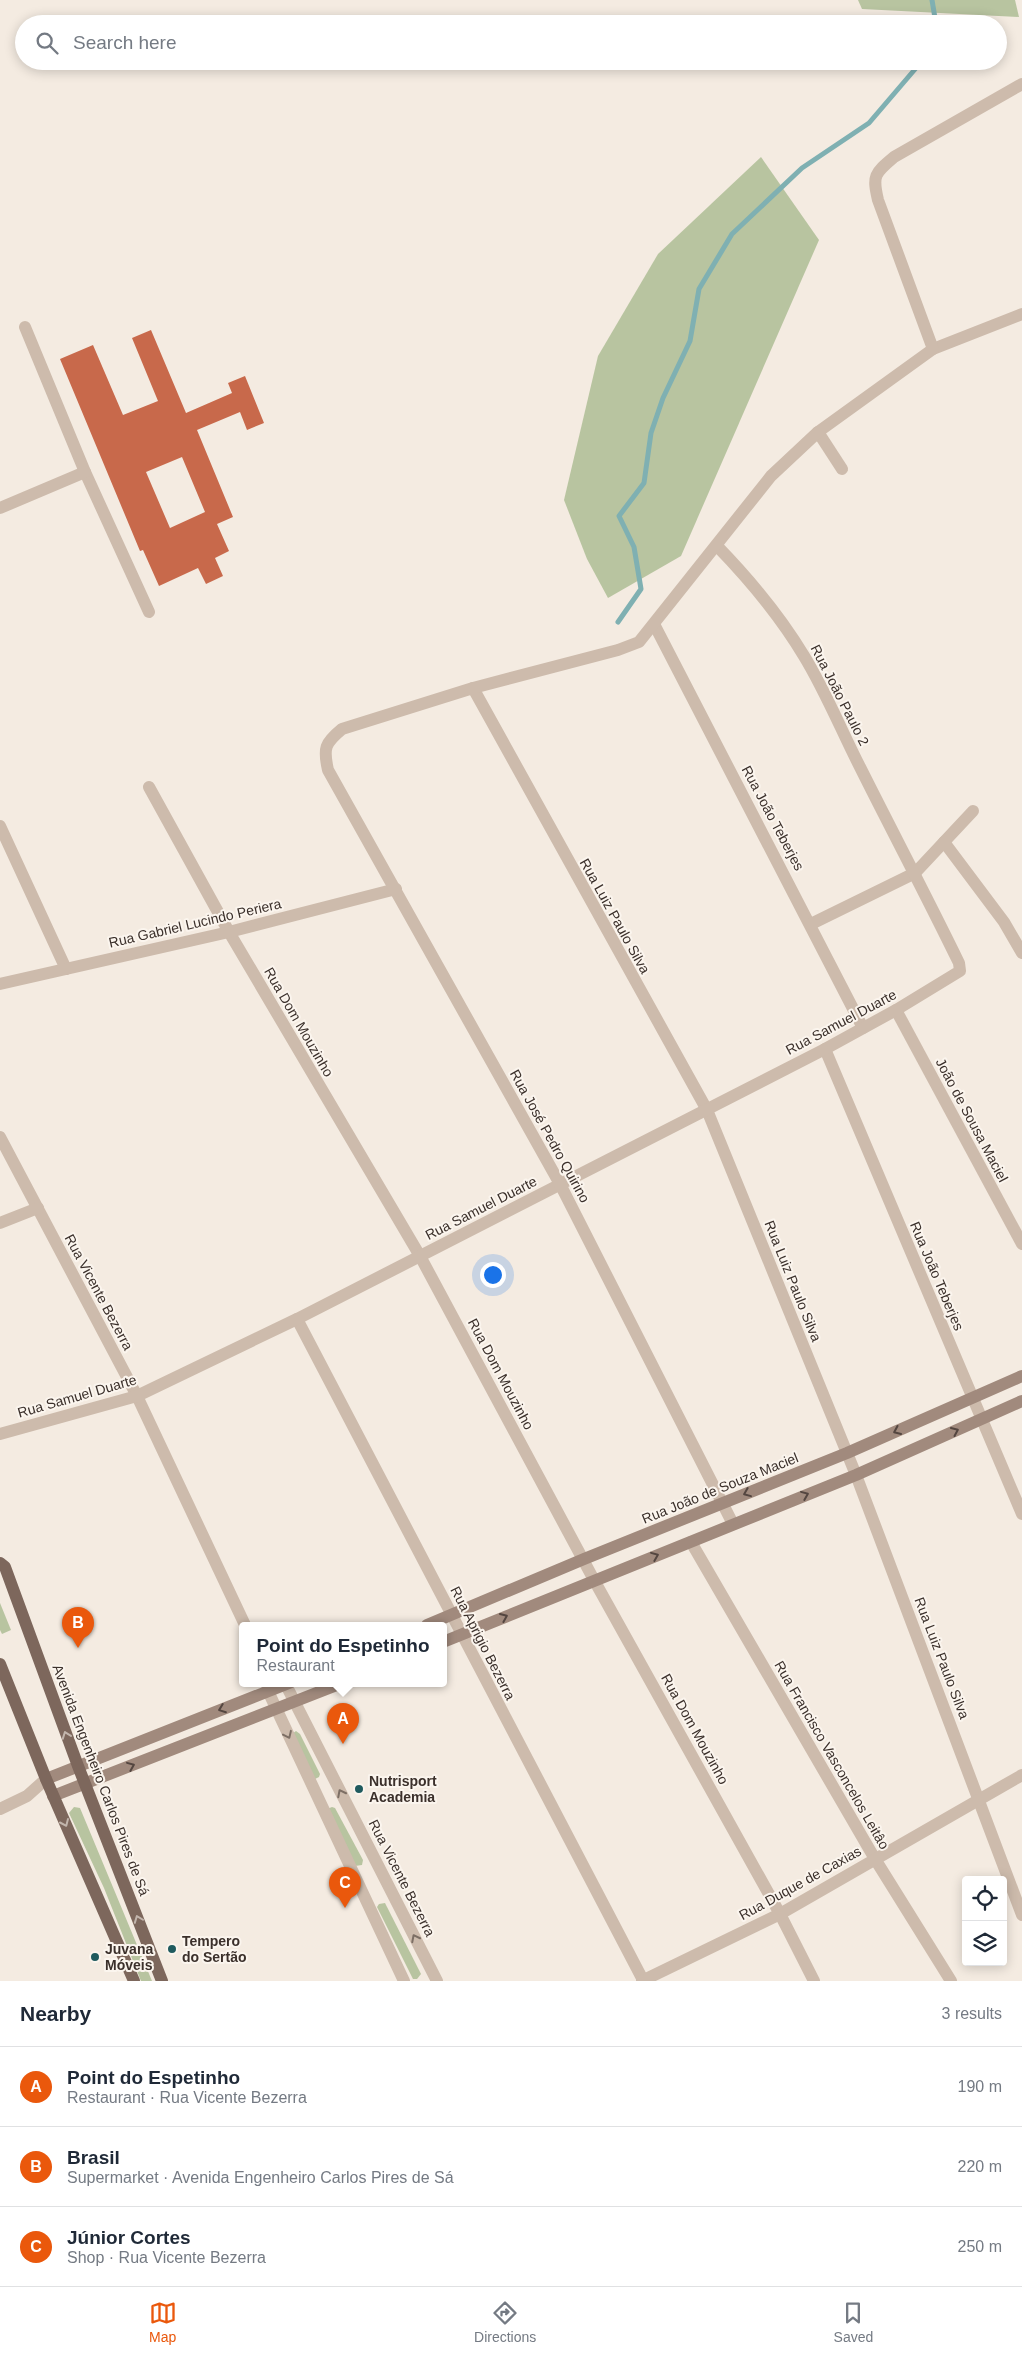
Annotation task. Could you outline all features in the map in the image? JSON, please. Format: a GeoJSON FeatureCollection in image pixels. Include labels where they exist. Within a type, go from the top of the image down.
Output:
{"type":"FeatureCollection","features":[{"type":"Feature","properties":{"kind":"main road","name":"Avenida Engenheiro Carlos Pires de Sá"},"geometry":{"type":"LineString","coordinates":[[2,1565],[162,1981]]}},
{"type":"Feature","properties":{"kind":"main road"},"geometry":{"type":"LineString","coordinates":[[0,1664],[53,1796],[134,1981]]}},
{"type":"Feature","properties":{"kind":"street"},"geometry":{"type":"LineString","coordinates":[[932,349],[878,200],[874,183],[875,176],[894,157],[1022,84]]}},
{"type":"Feature","properties":{"kind":"street"},"geometry":{"type":"LineString","coordinates":[[473,688],[639,642],[771,476],[818,432],[932,349],[1022,314]]}},
{"type":"Feature","properties":{"kind":"street"},"geometry":{"type":"LineString","coordinates":[[25,327],[85,472],[149,612]]}},
{"type":"Feature","properties":{"kind":"street"},"geometry":{"type":"LineString","coordinates":[[818,432],[842,469]]}},
{"type":"Feature","properties":{"kind":"street"},"geometry":{"type":"LineString","coordinates":[[0,508],[85,472]]}},
{"type":"Feature","properties":{"kind":"street","name":"Rua João Paulo 2"},"geometry":{"type":"LineString","coordinates":[[717,546],[747,578],[804,655],[915,873],[959,963],[960,971]]}},
{"type":"Feature","properties":{"kind":"street","name":"Rua João Teberjes"},"geometry":{"type":"LineString","coordinates":[[654,624],[812,924],[863,1028]]}},
{"type":"Feature","properties":{"kind":"street","name":"Rua José Pedro Quirino"},"geometry":{"type":"LineString","coordinates":[[473,688],[342,729],[329,740],[324,754],[328,770],[560,1184],[733,1524]]}},
{"type":"Feature","properties":{"kind":"street","name":"Rua Luiz Paulo Silva"},"geometry":{"type":"LineString","coordinates":[[473,688],[707,1110],[856,1475],[1022,1914]]}},
{"type":"Feature","properties":{"kind":"street","name":"Rua Dom Mouzinho"},"geometry":{"type":"LineString","coordinates":[[148,787],[229,932],[420,1256],[594,1580],[780,1914],[814,1981]]}},
{"type":"Feature","properties":{"kind":"street"},"geometry":{"type":"LineString","coordinates":[[812,924],[915,873],[973,811]]}},
{"type":"Feature","properties":{"kind":"street"},"geometry":{"type":"LineString","coordinates":[[0,826],[66,969]]}},
{"type":"Feature","properties":{"kind":"street"},"geometry":{"type":"LineString","coordinates":[[944,842],[995,911],[1022,953]]}},
{"type":"Feature","properties":{"kind":"street","name":"Rua Gabriel Lucindo Periera"},"geometry":{"type":"LineString","coordinates":[[0,984],[229,932],[396,889]]}},
{"type":"Feature","properties":{"kind":"street","name":"Rua Samuel Duarte"},"geometry":{"type":"LineString","coordinates":[[0,1434],[137,1396],[297,1319],[825,1049],[896,1010],[960,971]]}},
{"type":"Feature","properties":{"kind":"street","name":"João de Sousa Maciel"},"geometry":{"type":"LineString","coordinates":[[896,1010],[1022,1244]]}},
{"type":"Feature","properties":{"kind":"street","name":"Rua João Teberjes"},"geometry":{"type":"LineString","coordinates":[[825,1049],[1022,1514]]}},
{"type":"Feature","properties":{"kind":"street","name":"Rua Vicente Bezerra"},"geometry":{"type":"LineString","coordinates":[[0,1137],[137,1396],[245,1622]]}},
{"type":"Feature","properties":{"kind":"street"},"geometry":{"type":"LineString","coordinates":[[0,1223],[38,1208]]}},
{"type":"Feature","properties":{"kind":"street","name":"Rua Aprigio Bezerra"},"geometry":{"type":"LineString","coordinates":[[297,1319],[642,1981]]}},
{"type":"Feature","properties":{"kind":"street","name":"Rua João de Souza Maciel"},"geometry":{"type":"LineString","coordinates":[[434,1622],[584,1559],[847,1453],[1022,1376]]}},
{"type":"Feature","properties":{"kind":"street"},"geometry":{"type":"LineString","coordinates":[[447,1640],[856,1475],[1022,1402]]}},
{"type":"Feature","properties":{"kind":"street","name":"Rua Francisco Vasconcelos Leitâo"},"geometry":{"type":"LineString","coordinates":[[691,1542],[874,1859],[950,1981]]}},
{"type":"Feature","properties":{"kind":"street"},"geometry":{"type":"LineString","coordinates":[[0,1554],[2,1565]]}},
{"type":"Feature","properties":{"kind":"street"},"geometry":{"type":"LineString","coordinates":[[0,1808],[27,1796],[46,1779],[267,1687],[404,1981]]}},
{"type":"Feature","properties":{"kind":"street","name":"Rua Vicente Bezerra"},"geometry":{"type":"LineString","coordinates":[[289,1687],[437,1981]]}},
{"type":"Feature","properties":{"kind":"street"},"geometry":{"type":"LineString","coordinates":[[27,1796],[53,1796],[332,1687]]}},
{"type":"Feature","properties":{"kind":"street","name":"Rua Duque de Caxias"},"geometry":{"type":"LineString","coordinates":[[642,1981],[780,1914],[1022,1775]]}},
{"type":"Feature","properties":{"kind":"green space"},"geometry":{"type":"Polygon","coordinates":[[[858,0],[1015,0],[1019,17],[1007,15],[862,9],[858,0]]]}},
{"type":"Feature","properties":{"kind":"green space"},"geometry":{"type":"Polygon","coordinates":[[[761,157],[819,240],[681,556],[608,598],[587,559],[564,500],[598,356],[658,254],[761,157]]]}},
{"type":"Feature","properties":{"kind":"green space"},"geometry":{"type":"Polygon","coordinates":[[[0,1603],[11,1630],[2,1634],[0,1630],[0,1603]]]}},
{"type":"Feature","properties":{"kind":"green space"},"geometry":{"type":"Polygon","coordinates":[[[296,1731],[300,1734],[320,1774],[315,1779],[292,1734],[296,1731]]]}},
{"type":"Feature","properties":{"kind":"green space"},"geometry":{"type":"Polygon","coordinates":[[[74,1807],[80,1808],[152,1981],[141,1981],[104,1888],[69,1813],[74,1807]]]}},
{"type":"Feature","properties":{"kind":"green space"},"geometry":{"type":"Polygon","coordinates":[[[335,1808],[363,1860],[362,1865],[355,1866],[327,1809],[335,1808]]]}},
{"type":"Feature","properties":{"kind":"green space"},"geometry":{"type":"Polygon","coordinates":[[[385,1903],[421,1974],[417,1979],[413,1979],[377,1907],[379,1904],[385,1903]]]}},
{"type":"Feature","properties":{"kind":"building"},"geometry":{"type":"Polygon","coordinates":[[[151,330],[186,413],[232,393],[228,383],[245,376],[264,423],[247,430],[240,412],[197,430],[233,517],[217,524],[229,551],[215,558],[223,576],[206,584],[198,568],[159,586],[143,550],[140,551],[60,359],[93,345],[123,415],[158,401],[132,338],[151,330]],[[182,457],[146,472],[170,528],[205,512],[182,457]]]}},
{"type":"Feature","properties":{"kind":"waterway"},"geometry":{"type":"LineString","coordinates":[[932,0],[934,15]]}},
{"type":"Feature","properties":{"kind":"waterway"},"geometry":{"type":"LineString","coordinates":[[618,622],[641,589],[634,547],[619,516],[644,483],[651,433],[663,398],[690,341],[699,289],[732,234],[802,168],[869,123],[914,70]]}},
{"type":"Feature","properties":{"kind":"place","name":"Brasil"},"geometry":{"type":"Point","coordinates":[78,1648]}},
{"type":"Feature","properties":{"kind":"place","name":"Point do Espetinho"},"geometry":{"type":"Point","coordinates":[343,1744]}},
{"type":"Feature","properties":{"kind":"place","name":"Nutrisport Academia"},"geometry":{"type":"Point","coordinates":[359,1789]}},
{"type":"Feature","properties":{"kind":"place","name":"Júnior Cortes"},"geometry":{"type":"Point","coordinates":[345,1908]}},
{"type":"Feature","properties":{"kind":"place","name":"Tempero do Sertão"},"geometry":{"type":"Point","coordinates":[172,1949]}},
{"type":"Feature","properties":{"kind":"place","name":"Juvana Móveis"},"geometry":{"type":"Point","coordinates":[95,1957]}}]}
